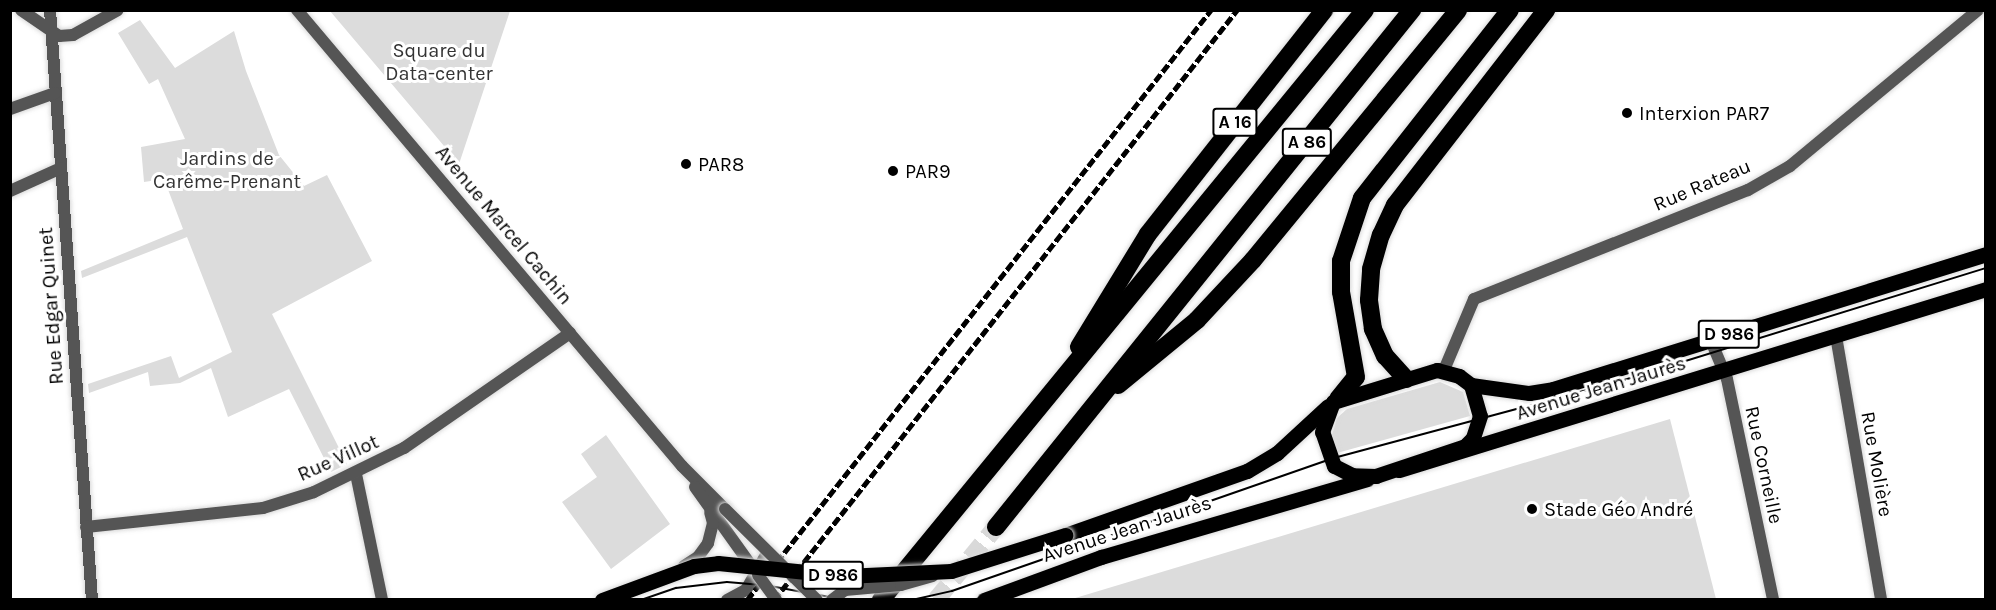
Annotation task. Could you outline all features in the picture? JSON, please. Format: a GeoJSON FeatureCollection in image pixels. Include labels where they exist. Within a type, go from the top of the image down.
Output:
{"type":"FeatureCollection","features":[{"type":"Feature","properties":{"kind":"highway","name":"A 16"},"geometry":{"type":"LineString","coordinates":[[1062,380],[1102,306],[1148,234],[1324,10]]}},
{"type":"Feature","properties":{"kind":"highway","name":"A 86"},"geometry":{"type":"LineString","coordinates":[[881,600],[1365,10]]}},
{"type":"Feature","properties":{"kind":"highway","name":"A 86"},"geometry":{"type":"LineString","coordinates":[[996,527],[1412,10]]}},
{"type":"Feature","properties":{"kind":"highway"},"geometry":{"type":"LineString","coordinates":[[1104,394],[1168,347],[1237,277],[1458,10]]}},
{"type":"Feature","properties":{"kind":"highway"},"geometry":{"type":"LineString","coordinates":[[1335,400],[1356,377],[1342,301],[1341,261],[1362,198],[1510,10]]}},
{"type":"Feature","properties":{"kind":"highway"},"geometry":{"type":"LineString","coordinates":[[1406,379],[1385,356],[1373,329],[1369,300],[1371,269],[1381,235],[1395,205],[1546,10]]}},
{"type":"Feature","properties":{"kind":"main road","name":"Avenue Jean Jaurès"},"geometry":{"type":"LineString","coordinates":[[1471,385],[1529,393],[1586,380],[1708,334],[1986,254]]}},
{"type":"Feature","properties":{"kind":"main road","name":"Avenue Jean Jaurès"},"geometry":{"type":"LineString","coordinates":[[984,600],[1101,556],[1399,470],[1724,372],[1986,289]]}},
{"type":"Feature","properties":{"kind":"main road"},"geometry":{"type":"LineString","coordinates":[[1376,476],[1343,472],[1330,459],[1322,432],[1335,400],[1444,370],[1471,385],[1480,416],[1473,438],[1465,446],[1399,470]]}},
{"type":"Feature","properties":{"kind":"main road","name":"Avenue Jean Jaurès"},"geometry":{"type":"LineString","coordinates":[[951,572],[1247,471],[1277,453],[1335,400]]}},
{"type":"Feature","properties":{"kind":"main road","name":"D 986"},"geometry":{"type":"LineString","coordinates":[[602,600],[669,573],[718,563],[759,565],[845,576],[951,572]]}},
{"type":"Feature","properties":{"kind":"street"},"geometry":{"type":"LineString","coordinates":[[21,10],[59,36],[73,35],[118,10]]}},
{"type":"Feature","properties":{"kind":"street","name":"Rue Edgar Quinet"},"geometry":{"type":"LineString","coordinates":[[50,10],[92,600]]}},
{"type":"Feature","properties":{"kind":"street","name":"Avenue Marcel Cachin"},"geometry":{"type":"LineString","coordinates":[[297,10],[682,466],[715,512]]}},
{"type":"Feature","properties":{"kind":"street","name":"Rue Rateau"},"geometry":{"type":"LineString","coordinates":[[1444,370],[1474,298],[1748,190],[1790,166],[1978,10]]}},
{"type":"Feature","properties":{"kind":"street"},"geometry":{"type":"LineString","coordinates":[[10,109],[55,93]]}},
{"type":"Feature","properties":{"kind":"street"},"geometry":{"type":"LineString","coordinates":[[10,191],[61,168]]}},
{"type":"Feature","properties":{"kind":"street","name":"Rue Villot"},"geometry":{"type":"LineString","coordinates":[[86,527],[262,507],[356,474],[404,448],[570,333]]}},
{"type":"Feature","properties":{"kind":"street","name":"Rue Corneille"},"geometry":{"type":"LineString","coordinates":[[1708,334],[1724,372],[1773,600]]}},
{"type":"Feature","properties":{"kind":"street","name":"Rue Molière"},"geometry":{"type":"LineString","coordinates":[[1836,336],[1881,600]]}},
{"type":"Feature","properties":{"kind":"street"},"geometry":{"type":"LineString","coordinates":[[356,474],[382,600]]}},
{"type":"Feature","properties":{"kind":"street"},"geometry":{"type":"LineString","coordinates":[[715,512],[759,565],[776,600]]}},
{"type":"Feature","properties":{"kind":"street"},"geometry":{"type":"LineString","coordinates":[[715,512],[759,565]]}},
{"type":"Feature","properties":{"kind":"street"},"geometry":{"type":"LineString","coordinates":[[669,573],[690,564],[705,550],[715,512]]}},
{"type":"Feature","properties":{"kind":"street"},"geometry":{"type":"LineString","coordinates":[[728,600],[746,590],[759,565]]}},
{"type":"Feature","properties":{"kind":"street"},"geometry":{"type":"LineString","coordinates":[[786,570],[817,600]]}},
{"type":"Feature","properties":{"kind":"street"},"geometry":{"type":"LineString","coordinates":[[832,600],[845,590],[902,585],[951,572]]}},
{"type":"Feature","properties":{"kind":"green space","name":"Square du Data-center"},"geometry":{"type":"Polygon","coordinates":[[[330,11],[510,11],[459,164],[429,128],[330,11]]]}},
{"type":"Feature","properties":{"kind":"green space","name":"Jardins de Carême-Prenant"},"geometry":{"type":"Polygon","coordinates":[[[140,20],[175,68],[234,31],[246,71],[279,155],[304,186],[327,175],[372,261],[272,314],[347,464],[331,472],[289,389],[228,417],[211,368],[180,383],[150,386],[148,372],[89,393],[88,384],[171,356],[179,378],[232,352],[187,237],[82,278],[81,271],[183,229],[164,179],[144,182],[141,147],[185,139],[158,79],[149,84],[118,33],[140,20]]]}},
{"type":"Feature","properties":{"kind":"green space"},"geometry":{"type":"Polygon","coordinates":[[[1440,382],[1463,392],[1470,416],[1337,453],[1332,435],[1337,418],[1347,409],[1440,382]]]}},
{"type":"Feature","properties":{"kind":"green space","name":"Stade Géo André"},"geometry":{"type":"Polygon","coordinates":[[[1670,419],[1716,599],[1072,599],[1670,419]]]}},
{"type":"Feature","properties":{"kind":"green space"},"geometry":{"type":"Polygon","coordinates":[[[606,435],[670,524],[611,569],[562,502],[597,477],[581,454],[606,435]]]}},
{"type":"Feature","properties":{"kind":"tunnel"},"geometry":{"type":"LineString","coordinates":[[936,600],[996,527]]}},
{"type":"Feature","properties":{"kind":"tram line"},"geometry":{"type":"LineString","coordinates":[[912,600],[952,591],[1330,459],[1621,381],[1986,268]]}},
{"type":"Feature","properties":{"kind":"tram line"},"geometry":{"type":"LineString","coordinates":[[641,600],[676,588],[727,582],[765,585],[846,600]]}},
{"type":"Feature","properties":{"kind":"railway"},"geometry":{"type":"LineString","coordinates":[[747,600],[1211,10]]}},
{"type":"Feature","properties":{"kind":"railway"},"geometry":{"type":"LineString","coordinates":[[774,600],[1237,10]]}},
{"type":"Feature","properties":{"kind":"place","name":"Interxion PAR7"},"geometry":{"type":"Point","coordinates":[1627,113]}},
{"type":"Feature","properties":{"kind":"place","name":"PAR8"},"geometry":{"type":"Point","coordinates":[686,164]}},
{"type":"Feature","properties":{"kind":"place","name":"PAR9"},"geometry":{"type":"Point","coordinates":[893,171]}},
{"type":"Feature","properties":{"kind":"place","name":"Stade Géo André"},"geometry":{"type":"Point","coordinates":[1532,509]}}]}
